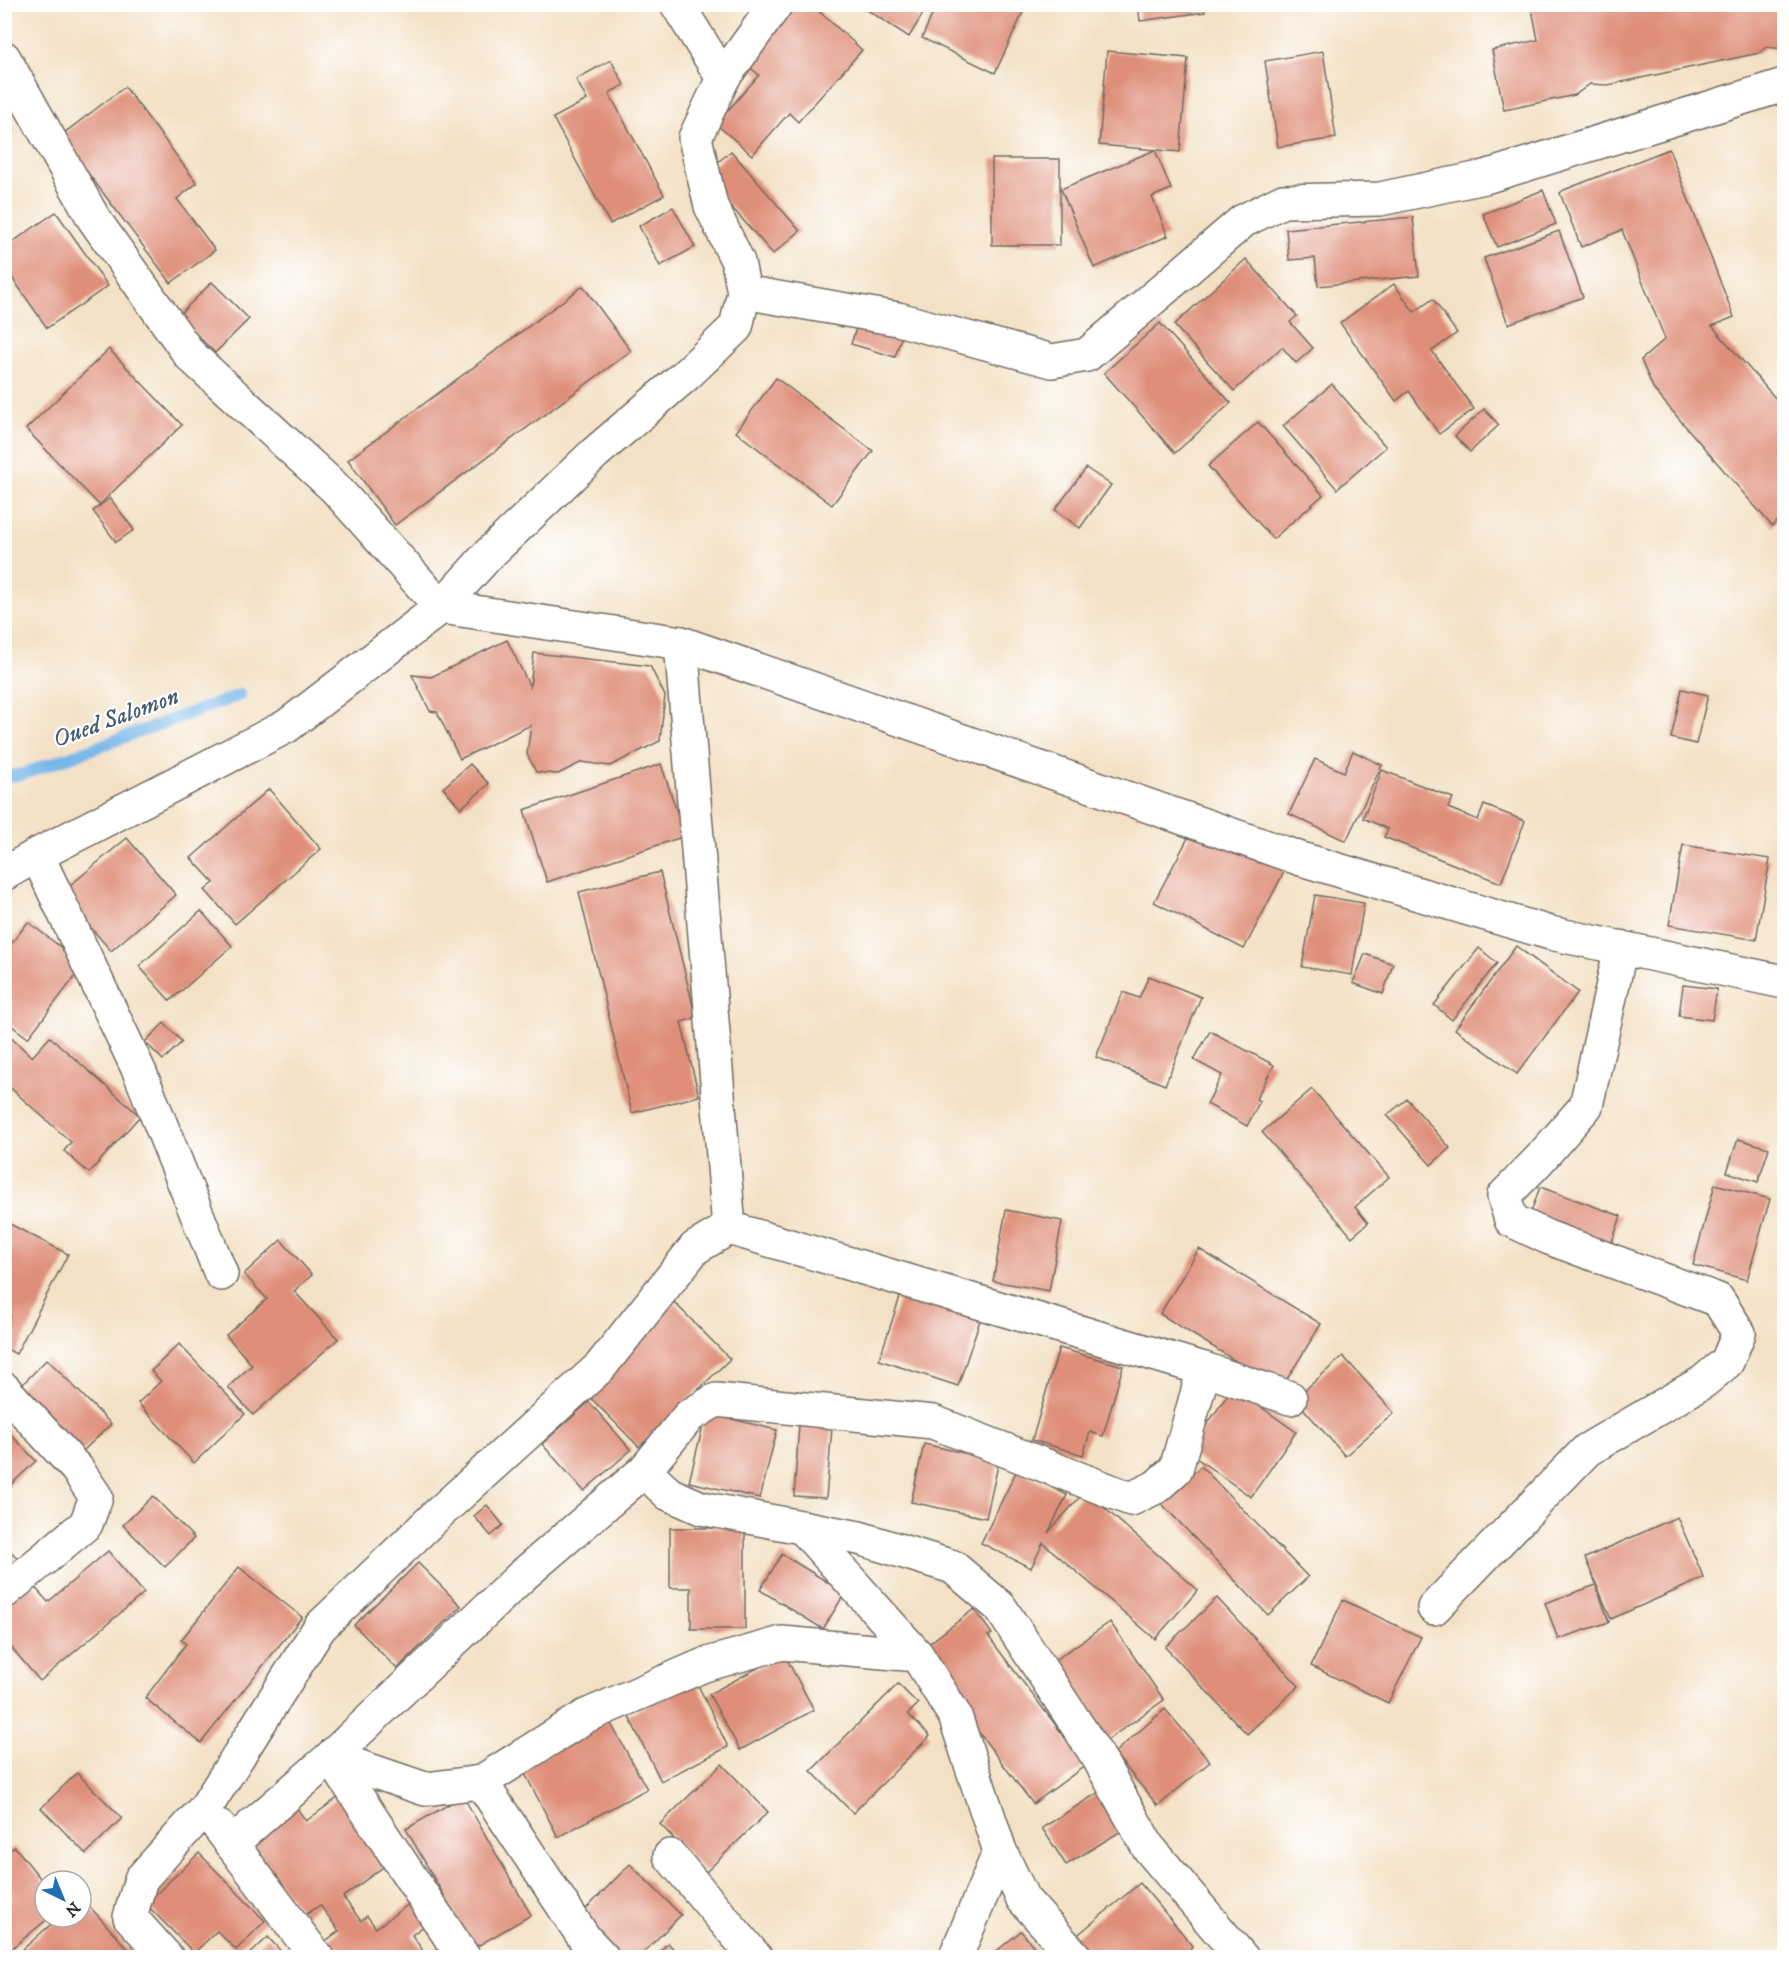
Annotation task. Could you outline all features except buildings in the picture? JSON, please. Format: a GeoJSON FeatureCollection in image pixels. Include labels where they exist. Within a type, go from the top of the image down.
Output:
{"type":"FeatureCollection","features":[{"type":"Feature","properties":{"kind":"street"},"geometry":{"type":"LineString","coordinates":[[677,4],[723,78]]}},
{"type":"Feature","properties":{"kind":"street"},"geometry":{"type":"LineString","coordinates":[[4,874],[287,726],[441,607],[489,554],[595,453],[687,374],[736,327],[744,292],[738,262],[711,206],[695,138],[723,78],[776,4]]}},
{"type":"Feature","properties":{"kind":"street"},"geometry":{"type":"LineString","coordinates":[[4,58],[93,219],[190,354],[335,488],[441,607],[681,643],[1301,859],[1550,933],[1785,982]]}},
{"type":"Feature","properties":{"kind":"street"},"geometry":{"type":"LineString","coordinates":[[744,292],[898,319],[1052,361],[1087,355],[1243,221],[1283,201],[1380,199],[1485,177],[1785,85]]}},
{"type":"Feature","properties":{"kind":"street"},"geometry":{"type":"LineString","coordinates":[[681,643],[729,1228]]}},
{"type":"Feature","properties":{"kind":"street"},"geometry":{"type":"LineString","coordinates":[[37,855],[140,1073],[221,1274]]}},
{"type":"Feature","properties":{"kind":"street"},"geometry":{"type":"LineString","coordinates":[[1434,1608],[1587,1450],[1703,1382],[1727,1362],[1739,1333],[1718,1300],[1547,1237],[1511,1220],[1504,1196],[1586,1106],[1621,947]]}},
{"type":"Feature","properties":{"kind":"street"},"geometry":{"type":"LineString","coordinates":[[167,1958],[130,1917],[141,1879],[206,1807],[320,1627],[437,1515],[600,1367],[695,1248],[729,1228],[1204,1369],[1290,1398]]}},
{"type":"Feature","properties":{"kind":"street"},"geometry":{"type":"LineString","coordinates":[[231,1844],[331,1757],[523,1575],[644,1471],[689,1416],[716,1400],[933,1422],[1131,1499],[1156,1487],[1176,1469],[1204,1369]]}},
{"type":"Feature","properties":{"kind":"street"},"geometry":{"type":"LineString","coordinates":[[4,1389],[77,1469],[96,1497],[86,1524],[4,1592]]}},
{"type":"Feature","properties":{"kind":"street"},"geometry":{"type":"LineString","coordinates":[[644,1471],[669,1494],[701,1508],[860,1538],[953,1567],[1000,1607],[1098,1757],[1148,1847],[1242,1958]]}},
{"type":"Feature","properties":{"kind":"street"},"geometry":{"type":"LineString","coordinates":[[802,1528],[918,1655],[955,1716],[1000,1851],[1023,1899],[1076,1958]]}},
{"type":"Feature","properties":{"kind":"street"},"geometry":{"type":"LineString","coordinates":[[331,1757],[425,1789],[481,1782],[586,1716],[704,1665],[782,1643],[918,1655]]}},
{"type":"Feature","properties":{"kind":"street"},"geometry":{"type":"LineString","coordinates":[[331,1757],[464,1958]]}},
{"type":"Feature","properties":{"kind":"street"},"geometry":{"type":"LineString","coordinates":[[481,1782],[585,1939],[603,1958]]}},
{"type":"Feature","properties":{"kind":"street"},"geometry":{"type":"LineString","coordinates":[[206,1807],[317,1958]]}},
{"type":"Feature","properties":{"kind":"street"},"geometry":{"type":"LineString","coordinates":[[955,1958],[1000,1851]]}},
{"type":"Feature","properties":{"kind":"street"},"geometry":{"type":"LineString","coordinates":[[670,1856],[756,1958]]}},
{"type":"Feature","properties":{"kind":"waterway","name":"Oued Salomon"},"geometry":{"type":"LineString","coordinates":[[4,777],[23,774],[240,695]]}}]}
